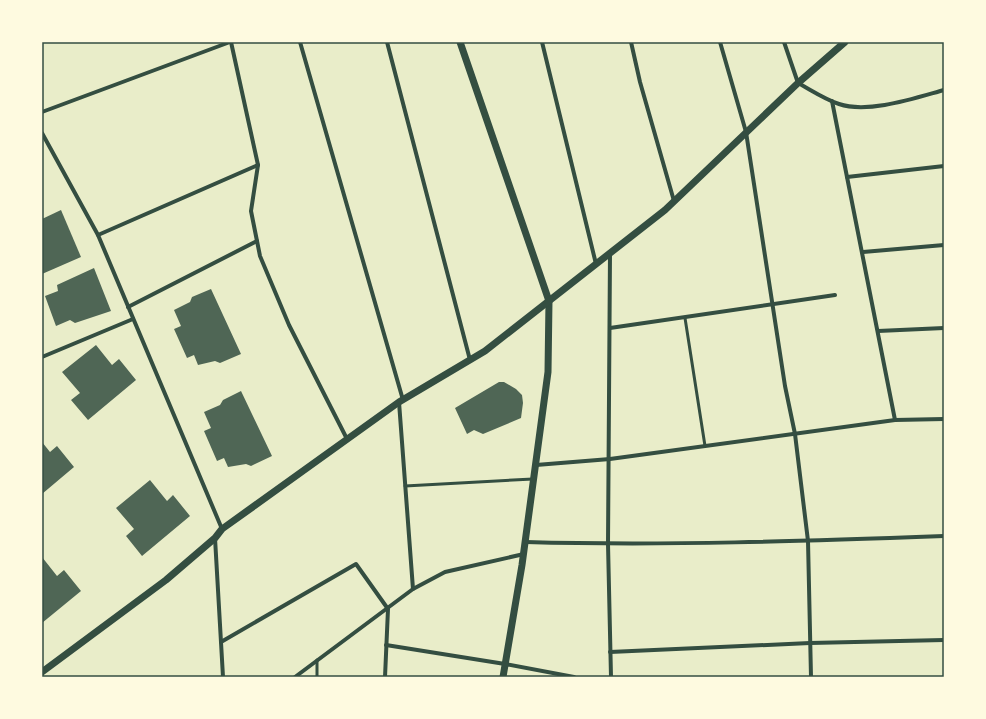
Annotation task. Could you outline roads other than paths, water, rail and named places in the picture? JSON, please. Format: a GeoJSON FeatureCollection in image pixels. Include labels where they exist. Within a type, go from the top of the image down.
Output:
{"type":"FeatureCollection","features":[{"type":"Feature","properties":{"kind":"street"},"geometry":{"type":"LineString","coordinates":[[42,112],[231,42],[258,165],[251,211],[260,256],[289,325],[347,440]]}},
{"type":"Feature","properties":{"kind":"street"},"geometry":{"type":"LineString","coordinates":[[300,42],[401,401],[405,486],[413,589]]}},
{"type":"Feature","properties":{"kind":"street"},"geometry":{"type":"LineString","coordinates":[[387,42],[470,360]]}},
{"type":"Feature","properties":{"kind":"street"},"geometry":{"type":"LineString","coordinates":[[460,42],[549,301],[548,372],[526,542],[503,677]]}},
{"type":"Feature","properties":{"kind":"street"},"geometry":{"type":"LineString","coordinates":[[542,42],[596,264]]}},
{"type":"Feature","properties":{"kind":"street"},"geometry":{"type":"LineString","coordinates":[[631,42],[640,82],[674,201]]}},
{"type":"Feature","properties":{"kind":"street"},"geometry":{"type":"LineString","coordinates":[[720,42],[746,132],[785,386],[796,434],[808,541],[811,677]]}},
{"type":"Feature","properties":{"kind":"street"},"geometry":{"type":"LineString","coordinates":[[784,42],[798,83],[841,105],[868,106],[892,104],[944,90]]}},
{"type":"Feature","properties":{"kind":"street"},"geometry":{"type":"LineString","coordinates":[[42,672],[166,580],[216,538],[222,529],[401,401],[485,351],[549,301],[674,201],[798,83],[844,42]]}},
{"type":"Feature","properties":{"kind":"street"},"geometry":{"type":"LineString","coordinates":[[832,101],[895,420]]}},
{"type":"Feature","properties":{"kind":"street"},"geometry":{"type":"LineString","coordinates":[[42,133],[98,235],[222,529]]}},
{"type":"Feature","properties":{"kind":"street"},"geometry":{"type":"LineString","coordinates":[[98,235],[258,165]]}},
{"type":"Feature","properties":{"kind":"street"},"geometry":{"type":"LineString","coordinates":[[847,177],[944,166]]}},
{"type":"Feature","properties":{"kind":"street"},"geometry":{"type":"LineString","coordinates":[[128,307],[257,241]]}},
{"type":"Feature","properties":{"kind":"street"},"geometry":{"type":"LineString","coordinates":[[863,252],[944,245]]}},
{"type":"Feature","properties":{"kind":"street"},"geometry":{"type":"LineString","coordinates":[[610,253],[610,459],[608,544],[611,677]]}},
{"type":"Feature","properties":{"kind":"street"},"geometry":{"type":"LineString","coordinates":[[610,328],[835,296]]}},
{"type":"Feature","properties":{"kind":"street"},"geometry":{"type":"LineString","coordinates":[[42,357],[133,319]]}},
{"type":"Feature","properties":{"kind":"street"},"geometry":{"type":"LineString","coordinates":[[878,331],[944,328]]}},
{"type":"Feature","properties":{"kind":"street"},"geometry":{"type":"LineString","coordinates":[[536,465],[610,459],[895,420],[944,419]]}},
{"type":"Feature","properties":{"kind":"street"},"geometry":{"type":"LineString","coordinates":[[526,542],[608,544],[808,541],[944,536]]}},
{"type":"Feature","properties":{"kind":"street"},"geometry":{"type":"LineString","coordinates":[[216,538],[224,677]]}},
{"type":"Feature","properties":{"kind":"street"},"geometry":{"type":"LineString","coordinates":[[295,677],[413,589],[445,572],[524,554]]}},
{"type":"Feature","properties":{"kind":"street"},"geometry":{"type":"LineString","coordinates":[[221,642],[356,564],[388,609],[386,677]]}},
{"type":"Feature","properties":{"kind":"street"},"geometry":{"type":"LineString","coordinates":[[610,652],[810,643],[944,640]]}},
{"type":"Feature","properties":{"kind":"street"},"geometry":{"type":"LineString","coordinates":[[386,645],[505,664],[574,677]]}},
{"type":"Feature","properties":{"kind":"lane"},"geometry":{"type":"LineString","coordinates":[[685,318],[705,446]]}},
{"type":"Feature","properties":{"kind":"lane"},"geometry":{"type":"LineString","coordinates":[[405,486],[534,479]]}},
{"type":"Feature","properties":{"kind":"lane"},"geometry":{"type":"LineString","coordinates":[[317,660],[318,677]]}}]}
